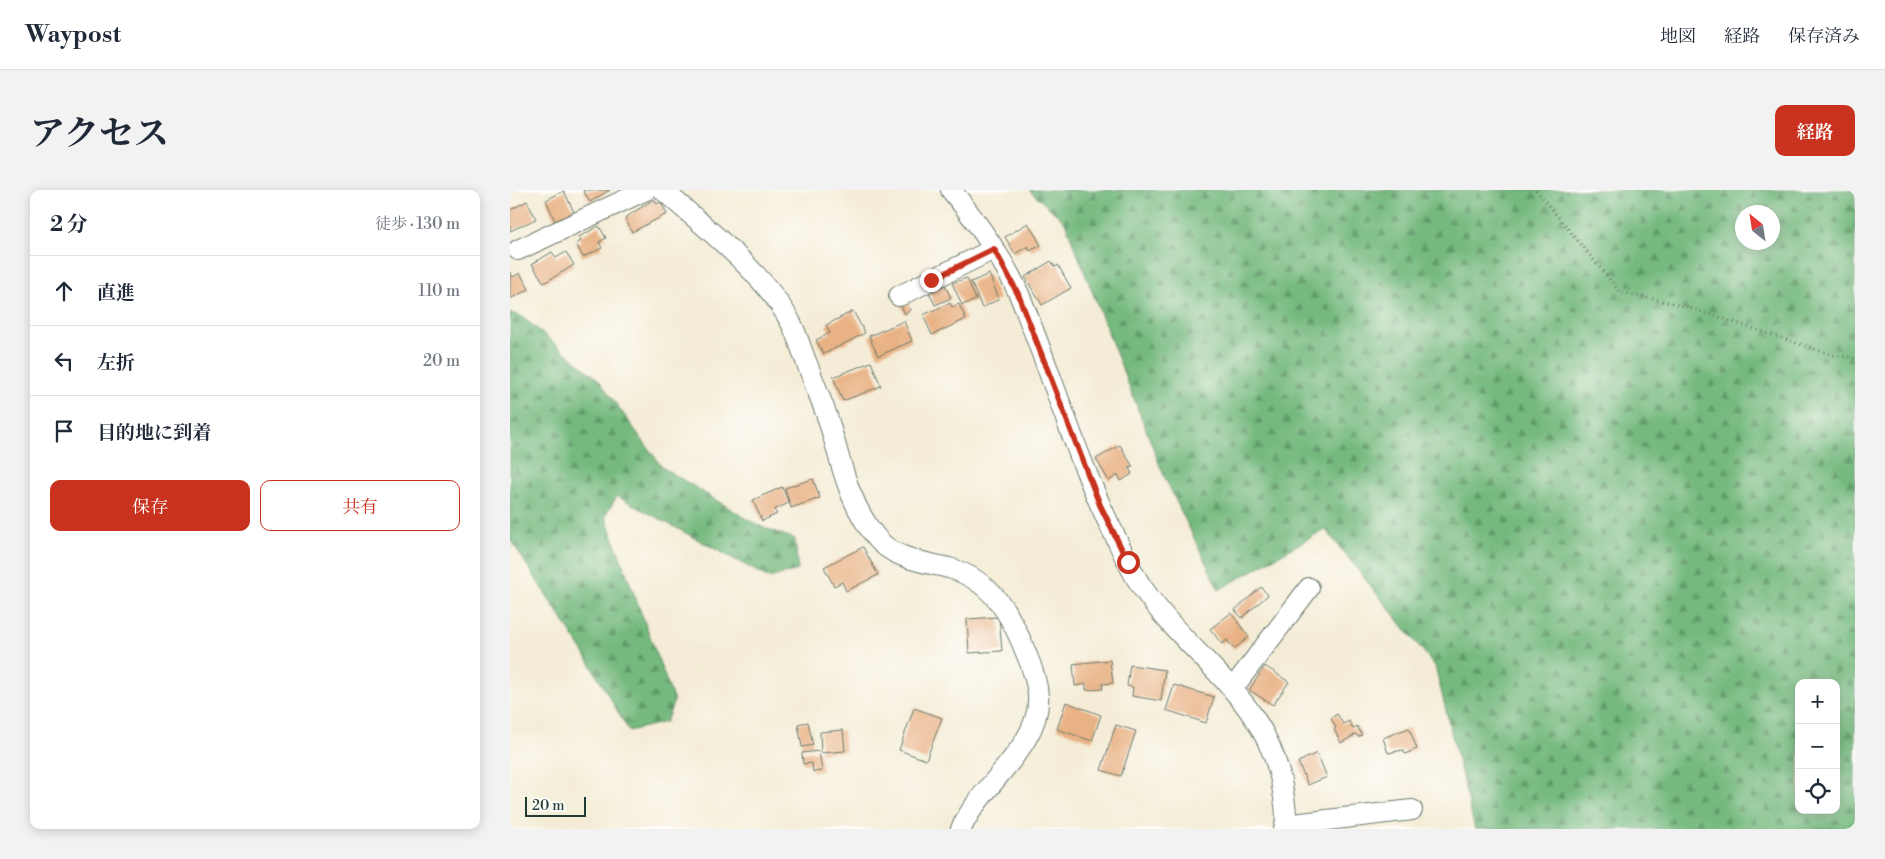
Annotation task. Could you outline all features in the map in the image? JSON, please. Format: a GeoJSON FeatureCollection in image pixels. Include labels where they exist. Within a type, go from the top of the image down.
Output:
{"type":"FeatureCollection","features":[{"type":"Feature","properties":{"kind":"street"},"geometry":{"type":"LineString","coordinates":[[518,250],[646,190]]}},
{"type":"Feature","properties":{"kind":"street"},"geometry":{"type":"LineString","coordinates":[[663,190],[769,290],[791,322],[827,418],[844,481],[863,519],[876,538],[892,551],[917,562],[951,569],[976,582],[997,598],[1013,620],[1036,678],[1038,699],[1036,715],[1028,736],[976,804],[961,829]]}},
{"type":"Feature","properties":{"kind":"street"},"geometry":{"type":"LineString","coordinates":[[951,190],[994,249],[1018,294],[1100,505],[1143,589],[1174,628],[1233,688],[1270,742],[1280,768],[1285,827],[1412,810]]}},
{"type":"Feature","properties":{"kind":"street"},"geometry":{"type":"LineString","coordinates":[[899,296],[994,249]]}},
{"type":"Feature","properties":{"kind":"street"},"geometry":{"type":"LineString","coordinates":[[1233,688],[1309,588]]}},
{"type":"Feature","properties":{"kind":"path"},"geometry":{"type":"LineString","coordinates":[[1536,190],[1620,292],[1685,306],[1833,355],[1855,358]]}},
{"type":"Feature","properties":{"kind":"green space"},"geometry":{"type":"Polygon","coordinates":[[[1029,190],[1855,190],[1855,829],[1475,829],[1435,666],[1325,529],[1219,590],[1164,476],[1065,222],[1029,190]]]}},
{"type":"Feature","properties":{"kind":"green space"},"geometry":{"type":"Polygon","coordinates":[[[510,313],[521,316],[598,379],[662,467],[757,525],[795,539],[798,570],[769,578],[617,496],[605,516],[674,701],[666,722],[629,731],[584,653],[510,539],[510,313]]]}},
{"type":"Feature","properties":{"kind":"building"},"geometry":{"type":"Polygon","coordinates":[[[583,190],[610,190],[590,202],[583,190]]]}},
{"type":"Feature","properties":{"kind":"building"},"geometry":{"type":"Polygon","coordinates":[[[564,191],[574,212],[555,221],[546,200],[564,191]]]}},
{"type":"Feature","properties":{"kind":"building"},"geometry":{"type":"Polygon","coordinates":[[[654,199],[657,204],[661,202],[667,214],[632,232],[625,218],[654,199]]]}},
{"type":"Feature","properties":{"kind":"building"},"geometry":{"type":"Polygon","coordinates":[[[527,201],[536,219],[510,231],[510,210],[527,201]]]}},
{"type":"Feature","properties":{"kind":"building"},"geometry":{"type":"Polygon","coordinates":[[[1028,223],[1041,245],[1030,251],[1028,246],[1015,254],[1005,237],[1028,223]]]}},
{"type":"Feature","properties":{"kind":"building"},"geometry":{"type":"Polygon","coordinates":[[[599,226],[606,238],[599,242],[602,248],[583,257],[576,244],[581,241],[579,237],[599,226]]]}},
{"type":"Feature","properties":{"kind":"building"},"geometry":{"type":"Polygon","coordinates":[[[552,252],[556,258],[566,252],[574,265],[544,283],[532,264],[552,252]]]}},
{"type":"Feature","properties":{"kind":"building"},"geometry":{"type":"Polygon","coordinates":[[[1051,261],[1055,267],[1058,265],[1071,288],[1042,305],[1025,277],[1051,261]]]}},
{"type":"Feature","properties":{"kind":"building"},"geometry":{"type":"Polygon","coordinates":[[[510,272],[513,277],[520,273],[529,289],[510,299],[510,272]]]}},
{"type":"Feature","properties":{"kind":"building"},"geometry":{"type":"Polygon","coordinates":[[[989,274],[999,299],[982,308],[971,282],[989,274]]]}},
{"type":"Feature","properties":{"kind":"building"},"geometry":{"type":"Polygon","coordinates":[[[967,278],[976,300],[962,305],[952,283],[967,278]]]}},
{"type":"Feature","properties":{"kind":"building"},"geometry":{"type":"Polygon","coordinates":[[[945,285],[951,298],[935,305],[929,292],[945,285]]]}},
{"type":"Feature","properties":{"kind":"building"},"geometry":{"type":"Polygon","coordinates":[[[906,301],[911,310],[905,314],[900,304],[906,301]]]}},
{"type":"Feature","properties":{"kind":"building"},"geometry":{"type":"Polygon","coordinates":[[[950,303],[952,307],[959,304],[966,319],[932,335],[923,315],[950,303]]]}},
{"type":"Feature","properties":{"kind":"building"},"geometry":{"type":"Polygon","coordinates":[[[853,311],[865,333],[824,354],[816,340],[830,333],[826,325],[853,311]]]}},
{"type":"Feature","properties":{"kind":"building"},"geometry":{"type":"Polygon","coordinates":[[[904,321],[912,341],[878,356],[869,336],[904,321]]]}},
{"type":"Feature","properties":{"kind":"building"},"geometry":{"type":"Polygon","coordinates":[[[871,362],[881,386],[843,401],[833,377],[871,362]]]}},
{"type":"Feature","properties":{"kind":"building"},"geometry":{"type":"Polygon","coordinates":[[[1120,445],[1133,467],[1129,468],[1132,474],[1121,481],[1118,475],[1109,481],[1096,459],[1120,445]]]}},
{"type":"Feature","properties":{"kind":"building"},"geometry":{"type":"Polygon","coordinates":[[[813,479],[820,498],[791,508],[785,488],[813,479]]]}},
{"type":"Feature","properties":{"kind":"building"},"geometry":{"type":"Polygon","coordinates":[[[782,487],[789,503],[774,510],[777,514],[762,521],[753,500],[782,487]]]}},
{"type":"Feature","properties":{"kind":"building"},"geometry":{"type":"Polygon","coordinates":[[[863,547],[878,575],[846,591],[842,582],[834,586],[824,567],[863,547]]]}},
{"type":"Feature","properties":{"kind":"building"},"geometry":{"type":"Polygon","coordinates":[[[1261,587],[1268,595],[1242,618],[1235,610],[1261,587]]]}},
{"type":"Feature","properties":{"kind":"building"},"geometry":{"type":"Polygon","coordinates":[[[1231,613],[1249,637],[1234,649],[1227,640],[1222,644],[1210,629],[1231,613]]]}},
{"type":"Feature","properties":{"kind":"building"},"geometry":{"type":"Polygon","coordinates":[[[999,617],[1002,651],[969,653],[967,619],[999,617]]]}},
{"type":"Feature","properties":{"kind":"building"},"geometry":{"type":"Polygon","coordinates":[[[1110,660],[1113,683],[1102,684],[1103,689],[1086,690],[1086,684],[1075,686],[1073,664],[1110,660]]]}},
{"type":"Feature","properties":{"kind":"building"},"geometry":{"type":"Polygon","coordinates":[[[1130,665],[1165,670],[1161,701],[1132,696],[1133,687],[1127,686],[1130,665]]]}},
{"type":"Feature","properties":{"kind":"building"},"geometry":{"type":"Polygon","coordinates":[[[1265,666],[1289,682],[1273,705],[1249,690],[1265,666]]]}},
{"type":"Feature","properties":{"kind":"building"},"geometry":{"type":"Polygon","coordinates":[[[1174,685],[1214,697],[1206,723],[1166,710],[1174,685]]]}},
{"type":"Feature","properties":{"kind":"building"},"geometry":{"type":"Polygon","coordinates":[[[1066,702],[1101,715],[1092,741],[1057,729],[1066,702]]]}},
{"type":"Feature","properties":{"kind":"building"},"geometry":{"type":"Polygon","coordinates":[[[914,708],[942,718],[926,760],[899,750],[914,708]]]}},
{"type":"Feature","properties":{"kind":"building"},"geometry":{"type":"Polygon","coordinates":[[[1337,714],[1343,724],[1349,721],[1353,729],[1357,726],[1362,735],[1358,737],[1356,734],[1341,743],[1331,718],[1337,714]]]}},
{"type":"Feature","properties":{"kind":"building"},"geometry":{"type":"Polygon","coordinates":[[[808,722],[813,745],[802,747],[798,724],[808,722]]]}},
{"type":"Feature","properties":{"kind":"building"},"geometry":{"type":"Polygon","coordinates":[[[1116,725],[1136,731],[1121,776],[1101,770],[1116,725]]]}},
{"type":"Feature","properties":{"kind":"building"},"geometry":{"type":"Polygon","coordinates":[[[1409,728],[1417,749],[1405,754],[1403,750],[1388,753],[1383,738],[1409,728]]]}},
{"type":"Feature","properties":{"kind":"building"},"geometry":{"type":"Polygon","coordinates":[[[843,730],[845,751],[821,753],[820,732],[843,730]]]}},
{"type":"Feature","properties":{"kind":"building"},"geometry":{"type":"Polygon","coordinates":[[[819,751],[822,771],[813,772],[812,763],[803,764],[802,753],[819,751]]]}},
{"type":"Feature","properties":{"kind":"building"},"geometry":{"type":"Polygon","coordinates":[[[1317,753],[1327,777],[1308,785],[1298,762],[1317,753]]]}},
{"type":"Feature","properties":{"kind":"route"},"geometry":{"type":"LineString","coordinates":[[931,280],[994,249],[1008,272],[1018,294],[1100,505],[1128,562]]}}]}
